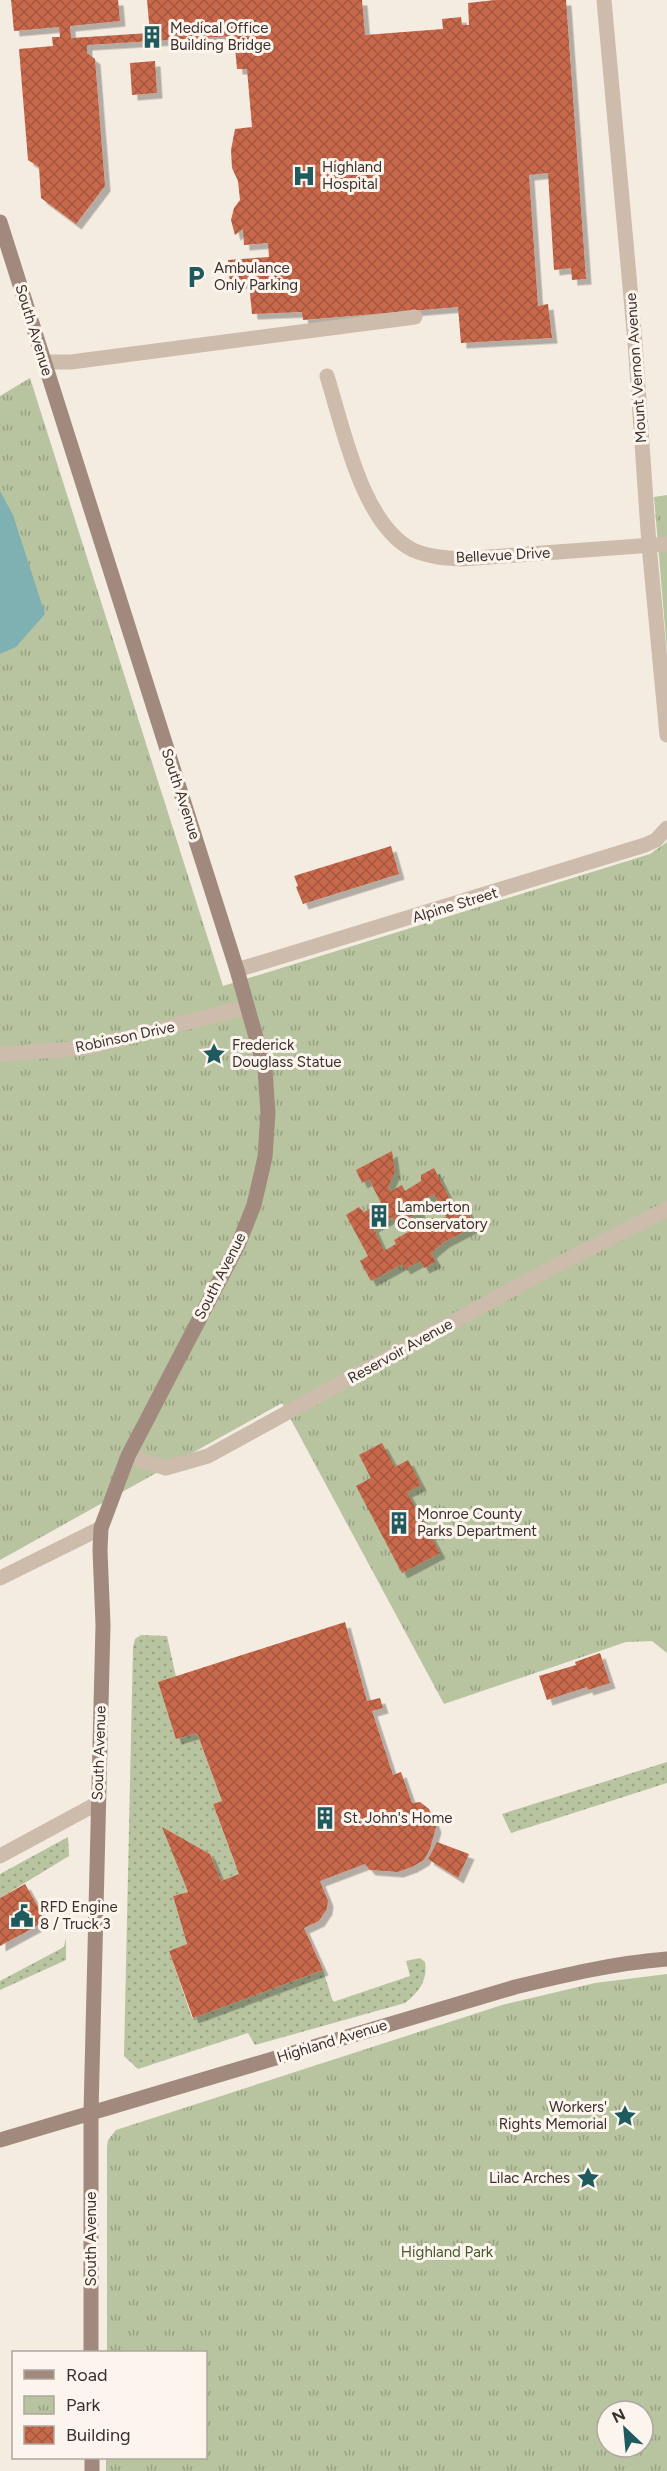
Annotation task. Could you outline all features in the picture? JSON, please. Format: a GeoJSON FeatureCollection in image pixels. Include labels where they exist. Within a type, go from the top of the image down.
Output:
{"type":"FeatureCollection","features":[{"type":"Feature","properties":{"kind":"main road","name":"South Avenue"},"geometry":{"type":"LineString","coordinates":[[0,222],[237,970],[266,1069],[268,1113],[265,1157],[254,1205],[238,1245],[128,1456],[101,1528],[103,1625],[91,2112],[91,2351]]}},
{"type":"Feature","properties":{"kind":"main road","name":"Highland Avenue"},"geometry":{"type":"LineString","coordinates":[[0,2140],[515,1987],[574,1973],[667,1959]]}},
{"type":"Feature","properties":{"kind":"street","name":"Mount Vernon Avenue"},"geometry":{"type":"LineString","coordinates":[[604,0],[667,735]]}},
{"type":"Feature","properties":{"kind":"street"},"geometry":{"type":"LineString","coordinates":[[44,362],[71,362],[415,317]]}},
{"type":"Feature","properties":{"kind":"street","name":"Bellevue Drive"},"geometry":{"type":"LineString","coordinates":[[327,376],[362,486],[370,503],[391,533],[412,549],[436,557],[462,559],[667,544]]}},
{"type":"Feature","properties":{"kind":"street","name":"Alpine Street"},"geometry":{"type":"LineString","coordinates":[[237,970],[645,845],[656,840],[667,828]]}},
{"type":"Feature","properties":{"kind":"street","name":"Robinson Drive"},"geometry":{"type":"LineString","coordinates":[[0,1054],[86,1048],[247,1007]]}},
{"type":"Feature","properties":{"kind":"street","name":"Reservoir Avenue"},"geometry":{"type":"LineString","coordinates":[[128,1456],[166,1468],[208,1456],[582,1251],[667,1209]]}},
{"type":"Feature","properties":{"kind":"street"},"geometry":{"type":"LineString","coordinates":[[0,1578],[101,1528]]}},
{"type":"Feature","properties":{"kind":"street"},"geometry":{"type":"LineString","coordinates":[[0,1856],[98,1803]]}},
{"type":"Feature","properties":{"kind":"green space"},"geometry":{"type":"Polygon","coordinates":[[[30,378],[223,986],[650,854],[667,842],[667,1653],[652,1641],[626,1642],[444,1704],[282,1403],[0,1560],[0,396],[30,378]]]}},
{"type":"Feature","properties":{"kind":"green space"},"geometry":{"type":"Polygon","coordinates":[[[667,495],[667,651],[654,497],[667,495]]]}},
{"type":"Feature","properties":{"kind":"green space"},"geometry":{"type":"Polygon","coordinates":[[[141,1635],[167,1636],[176,1677],[176,1738],[197,1733],[222,1801],[213,1804],[239,1874],[221,1881],[210,1854],[163,1828],[188,1892],[173,1896],[187,1944],[169,1951],[192,2018],[323,1970],[333,2002],[410,1976],[406,1961],[420,1958],[425,1962],[424,1980],[405,2003],[255,2045],[248,2033],[138,2069],[124,2056],[133,1647],[135,1639],[141,1635]]]}},
{"type":"Feature","properties":{"kind":"green space"},"geometry":{"type":"Polygon","coordinates":[[[667,1762],[667,1783],[511,1833],[502,1814],[667,1762]]]}},
{"type":"Feature","properties":{"kind":"green space"},"geometry":{"type":"Polygon","coordinates":[[[68,1837],[69,1856],[0,1898],[0,1874],[68,1837]]]}},
{"type":"Feature","properties":{"kind":"green space"},"geometry":{"type":"Polygon","coordinates":[[[66,1938],[66,1960],[0,1990],[0,1981],[64,1947],[66,1938]]]}},
{"type":"Feature","properties":{"kind":"green space","name":"Highland Park"},"geometry":{"type":"Polygon","coordinates":[[[667,1974],[667,2471],[106,2471],[106,2459],[207,2459],[207,2351],[107,2351],[107,2147],[108,2140],[116,2130],[502,2005],[595,1983],[667,1974]]]}},
{"type":"Feature","properties":{"kind":"water"},"geometry":{"type":"Polygon","coordinates":[[[0,491],[13,515],[45,614],[16,647],[0,654],[0,491]]]}},
{"type":"Feature","properties":{"kind":"building","name":"Highland Hospital"},"geometry":{"type":"Polygon","coordinates":[[[11,0],[118,0],[120,21],[70,26],[71,38],[150,33],[147,0],[362,0],[365,35],[443,29],[442,19],[461,17],[462,25],[469,25],[468,3],[495,0],[566,0],[586,279],[572,280],[571,268],[554,270],[548,173],[529,175],[538,306],[548,304],[552,338],[461,343],[458,307],[303,320],[302,312],[252,314],[249,283],[230,284],[228,260],[269,257],[268,243],[244,245],[243,229],[235,235],[231,220],[234,208],[240,200],[238,181],[232,168],[231,150],[235,129],[252,127],[247,69],[237,69],[234,36],[87,45],[87,53],[95,59],[105,186],[76,224],[41,198],[39,167],[28,160],[19,49],[53,46],[52,37],[60,37],[59,27],[14,31],[11,0]]]}},
{"type":"Feature","properties":{"kind":"building"},"geometry":{"type":"Polygon","coordinates":[[[155,61],[157,93],[132,95],[130,63],[155,61]]]}},
{"type":"Feature","properties":{"kind":"building"},"geometry":{"type":"Polygon","coordinates":[[[391,846],[399,874],[303,904],[294,876],[391,846]]]}},
{"type":"Feature","properties":{"kind":"building","name":"Lamberton Conservatory"},"geometry":{"type":"Polygon","coordinates":[[[392,1151],[395,1172],[388,1187],[391,1191],[402,1185],[405,1191],[421,1181],[421,1175],[434,1168],[457,1213],[466,1208],[475,1226],[444,1242],[431,1253],[436,1262],[424,1268],[420,1261],[405,1269],[402,1264],[371,1281],[360,1261],[368,1256],[346,1215],[359,1207],[364,1212],[381,1203],[369,1179],[362,1183],[356,1170],[392,1151]],[[434,1194],[415,1204],[420,1212],[396,1225],[392,1217],[373,1227],[384,1251],[396,1244],[394,1240],[433,1218],[436,1222],[446,1217],[434,1194]]]}},
{"type":"Feature","properties":{"kind":"building","name":"Monroe County Parks Department"},"geometry":{"type":"Polygon","coordinates":[[[382,1443],[395,1467],[408,1460],[421,1485],[407,1492],[440,1553],[402,1573],[356,1486],[371,1478],[359,1455],[382,1443]]]}},
{"type":"Feature","properties":{"kind":"building","name":"St. John's Home"},"geometry":{"type":"Polygon","coordinates":[[[345,1622],[367,1701],[380,1698],[383,1708],[372,1711],[393,1775],[401,1772],[412,1803],[420,1802],[429,1809],[436,1827],[430,1849],[424,1860],[398,1872],[370,1870],[365,1864],[320,1881],[328,1901],[327,1909],[319,1921],[304,1928],[323,1970],[193,2018],[169,1951],[187,1944],[173,1896],[188,1892],[162,1827],[210,1854],[221,1881],[239,1874],[213,1804],[222,1801],[197,1733],[176,1739],[158,1682],[345,1622]]]}},
{"type":"Feature","properties":{"kind":"building"},"geometry":{"type":"Polygon","coordinates":[[[600,1653],[610,1683],[588,1690],[587,1687],[547,1700],[539,1676],[576,1665],[575,1662],[600,1653]]]}},
{"type":"Feature","properties":{"kind":"building"},"geometry":{"type":"Polygon","coordinates":[[[437,1842],[469,1854],[458,1878],[428,1859],[437,1842]]]}},
{"type":"Feature","properties":{"kind":"building","name":"RFD Engine 8 / Truck 3"},"geometry":{"type":"Polygon","coordinates":[[[25,1884],[46,1921],[0,1946],[0,1898],[25,1884]]]}},
{"type":"Feature","properties":{"kind":"place","name":"Medical Office Building Bridge"},"geometry":{"type":"Point","coordinates":[152,37]}},
{"type":"Feature","properties":{"kind":"place","name":"Highland Hospital"},"geometry":{"type":"Point","coordinates":[304,176]}},
{"type":"Feature","properties":{"kind":"place","name":"Ambulance Only Parking"},"geometry":{"type":"Point","coordinates":[196,277]}},
{"type":"Feature","properties":{"kind":"place","name":"Frederick Douglass Statue"},"geometry":{"type":"Point","coordinates":[214,1054]}},
{"type":"Feature","properties":{"kind":"place","name":"Lamberton Conservatory"},"geometry":{"type":"Point","coordinates":[379,1216]}},
{"type":"Feature","properties":{"kind":"place","name":"Monroe County Parks Department"},"geometry":{"type":"Point","coordinates":[399,1523]}},
{"type":"Feature","properties":{"kind":"place","name":"St. John's Home"},"geometry":{"type":"Point","coordinates":[325,1818]}},
{"type":"Feature","properties":{"kind":"place","name":"RFD Engine 8 / Truck 3"},"geometry":{"type":"Point","coordinates":[22,1916]}},
{"type":"Feature","properties":{"kind":"place","name":"Workers' Rights Memorial"},"geometry":{"type":"Point","coordinates":[625,2116]}},
{"type":"Feature","properties":{"kind":"place","name":"Lilac Arches"},"geometry":{"type":"Point","coordinates":[588,2178]}}]}
